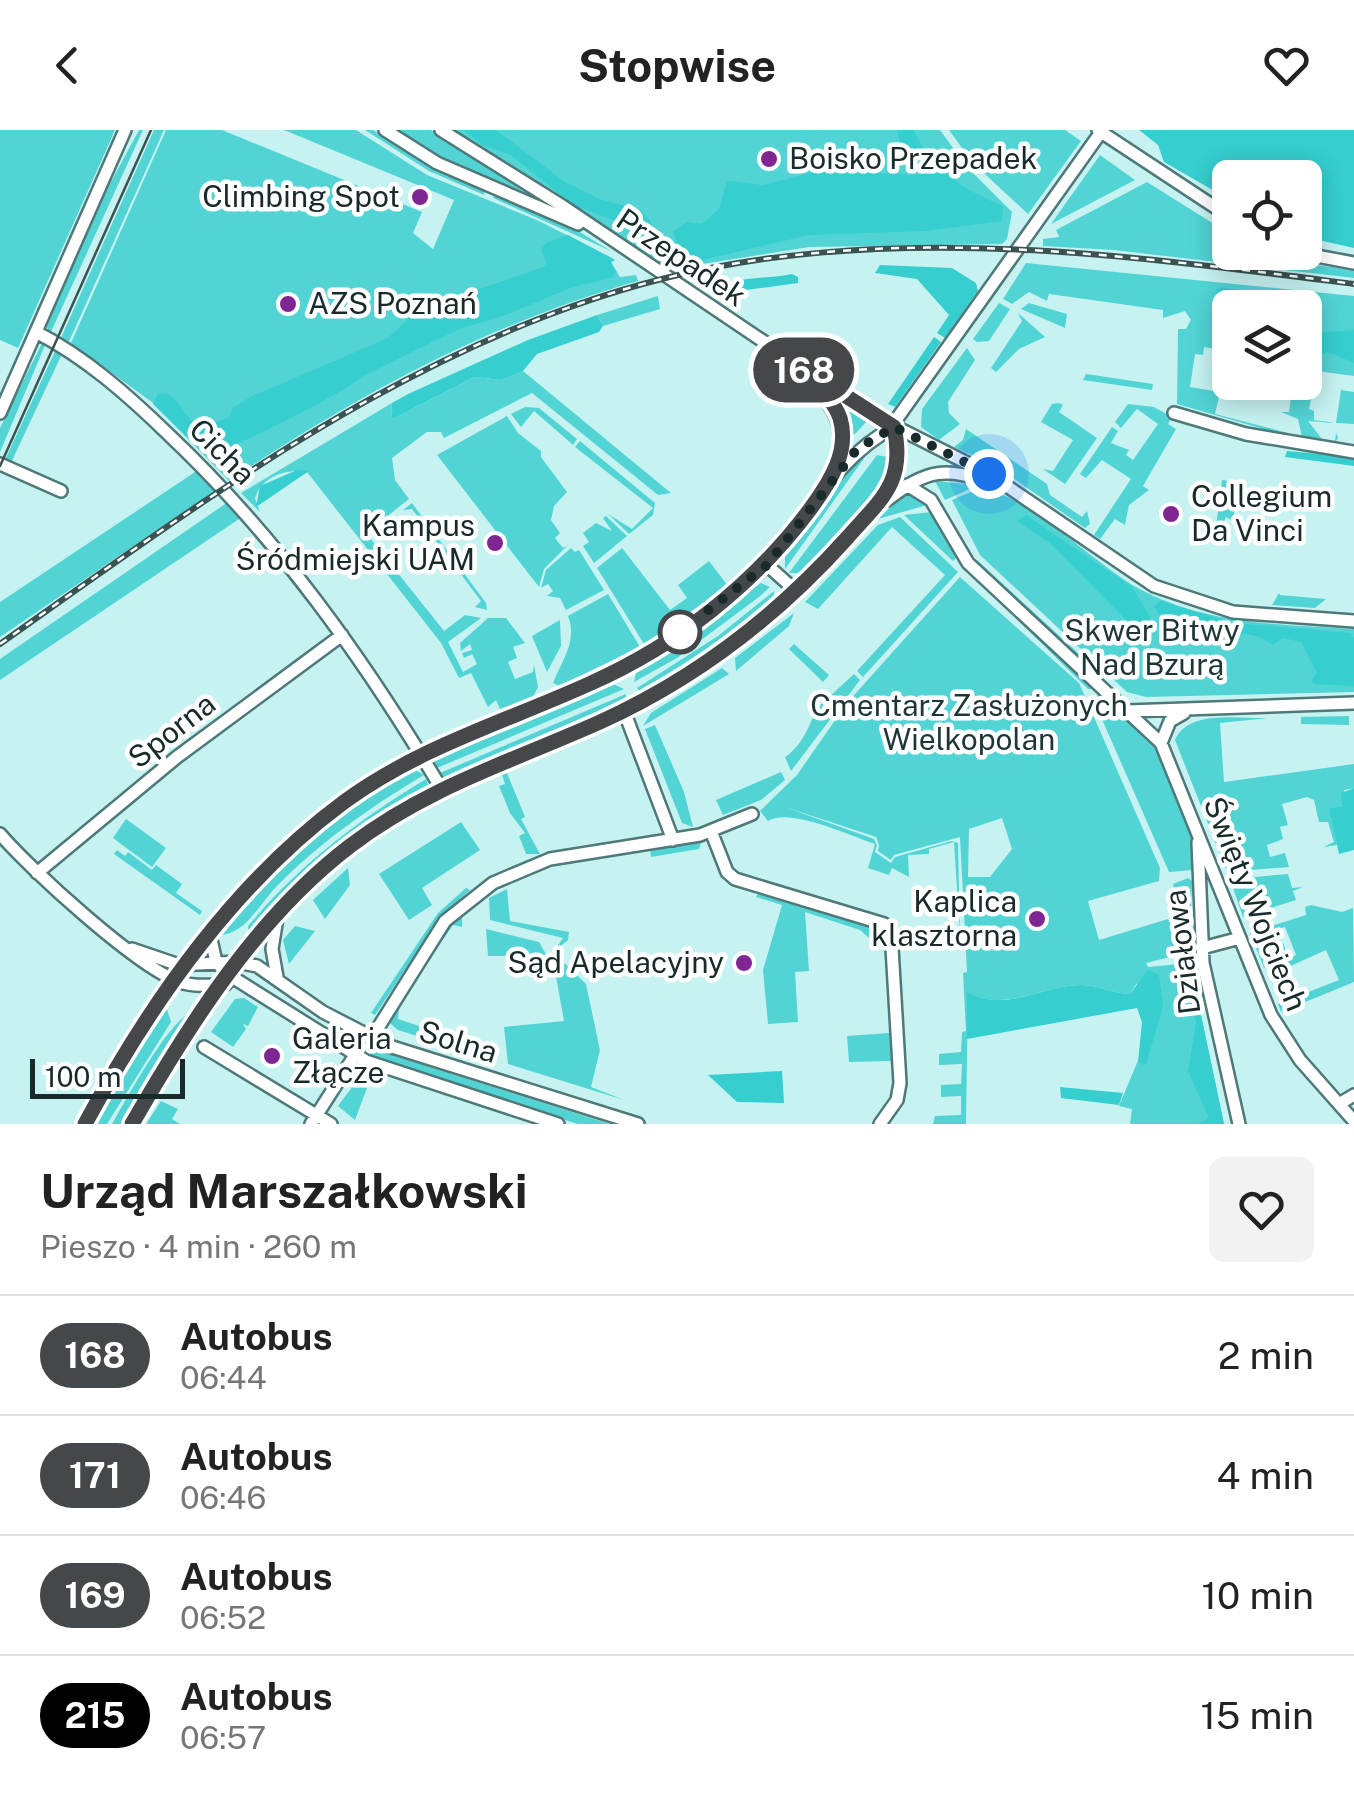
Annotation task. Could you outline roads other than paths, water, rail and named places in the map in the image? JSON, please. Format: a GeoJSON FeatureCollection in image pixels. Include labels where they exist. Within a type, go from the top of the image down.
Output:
{"type":"FeatureCollection","features":[{"type":"Feature","properties":{"kind":"street"},"geometry":{"type":"LineString","coordinates":[[0,413],[125,130]]}},
{"type":"Feature","properties":{"kind":"street","name":"Przepadek"},"geometry":{"type":"LineString","coordinates":[[385,130],[437,162],[592,228]]}},
{"type":"Feature","properties":{"kind":"street","name":"Przepadek"},"geometry":{"type":"LineString","coordinates":[[442,130],[894,427],[989,474],[1135,575],[1182,598],[1233,612],[1354,620]]}},
{"type":"Feature","properties":{"kind":"street"},"geometry":{"type":"LineString","coordinates":[[85,1124],[210,935],[301,836],[348,800],[422,754],[624,667],[714,609],[767,565],[864,442],[894,427],[1100,131],[1212,205]]}},
{"type":"Feature","properties":{"kind":"street"},"geometry":{"type":"LineString","coordinates":[[1322,257],[1354,263]]}},
{"type":"Feature","properties":{"kind":"street","name":"Cicha"},"geometry":{"type":"LineString","coordinates":[[36,332],[134,401],[248,513],[342,635],[441,788]]}},
{"type":"Feature","properties":{"kind":"street"},"geometry":{"type":"LineString","coordinates":[[784,356],[831,403],[840,420],[842,445],[832,479]]}},
{"type":"Feature","properties":{"kind":"street"},"geometry":{"type":"LineString","coordinates":[[1174,413],[1246,434],[1354,452]]}},
{"type":"Feature","properties":{"kind":"street"},"geometry":{"type":"LineString","coordinates":[[132,1124],[208,1006],[231,981],[237,962],[278,914],[355,842],[441,788],[624,711],[704,663],[796,591],[869,513],[894,480],[898,455],[894,427]]}},
{"type":"Feature","properties":{"kind":"street"},"geometry":{"type":"LineString","coordinates":[[0,464],[61,491]]}},
{"type":"Feature","properties":{"kind":"street"},"geometry":{"type":"LineString","coordinates":[[869,513],[907,485],[948,471],[1007,488]]}},
{"type":"Feature","properties":{"kind":"street"},"geometry":{"type":"LineString","coordinates":[[907,485],[930,500],[968,563],[1161,743],[1170,721],[1193,710]]}},
{"type":"Feature","properties":{"kind":"street"},"geometry":{"type":"LineString","coordinates":[[767,565],[796,591]]}},
{"type":"Feature","properties":{"kind":"street","name":"Sporna"},"geometry":{"type":"LineString","coordinates":[[38,874],[177,757],[342,635]]}},
{"type":"Feature","properties":{"kind":"street"},"geometry":{"type":"LineString","coordinates":[[1127,711],[1354,702]]}},
{"type":"Feature","properties":{"kind":"street"},"geometry":{"type":"LineString","coordinates":[[624,711],[673,840]]}},
{"type":"Feature","properties":{"kind":"street","name":"Święty Wojciech"},"geometry":{"type":"LineString","coordinates":[[1161,743],[1284,1038],[1354,1122]]}},
{"type":"Feature","properties":{"kind":"street"},"geometry":{"type":"LineString","coordinates":[[371,1039],[445,920],[465,901],[512,873],[550,859],[711,831],[752,814]]}},
{"type":"Feature","properties":{"kind":"street"},"geometry":{"type":"LineString","coordinates":[[711,831],[727,872],[735,879],[884,924],[891,931],[900,1083],[897,1100],[880,1124]]}},
{"type":"Feature","properties":{"kind":"street","name":"Działowa"},"geometry":{"type":"LineString","coordinates":[[1198,832],[1202,948],[1238,1124]]}},
{"type":"Feature","properties":{"kind":"street"},"geometry":{"type":"LineString","coordinates":[[0,834],[38,874],[176,981],[200,985],[231,981]]}},
{"type":"Feature","properties":{"kind":"street"},"geometry":{"type":"LineString","coordinates":[[277,977],[272,944],[278,914]]}},
{"type":"Feature","properties":{"kind":"street"},"geometry":{"type":"LineString","coordinates":[[210,935],[216,962]]}},
{"type":"Feature","properties":{"kind":"street"},"geometry":{"type":"LineString","coordinates":[[1202,948],[1240,938]]}},
{"type":"Feature","properties":{"kind":"street"},"geometry":{"type":"LineString","coordinates":[[132,949],[187,966],[208,1006]]}},
{"type":"Feature","properties":{"kind":"street","name":"Solna"},"geometry":{"type":"LineString","coordinates":[[216,962],[231,981],[354,1054],[394,1073],[558,1124]]}},
{"type":"Feature","properties":{"kind":"street","name":"Solna"},"geometry":{"type":"LineString","coordinates":[[187,966],[237,962],[277,977],[323,1012],[371,1039],[638,1124]]}},
{"type":"Feature","properties":{"kind":"street"},"geometry":{"type":"LineString","coordinates":[[204,1047],[313,1120],[330,1124]]}},
{"type":"Feature","properties":{"kind":"street"},"geometry":{"type":"LineString","coordinates":[[313,1120],[354,1054]]}},
{"type":"Feature","properties":{"kind":"street"},"geometry":{"type":"LineString","coordinates":[[1339,1104],[1354,1095]]}},
{"type":"Feature","properties":{"kind":"tram line"},"geometry":{"type":"LineString","coordinates":[[0,466],[151,130]]}},
{"type":"Feature","properties":{"kind":"railway"},"geometry":{"type":"LineString","coordinates":[[0,644],[171,524],[349,411],[441,362],[537,320],[635,286],[738,263],[892,248],[1046,251],[1354,284]]}},
{"type":"Feature","properties":{"kind":"place","name":"Boisko Przepadek"},"geometry":{"type":"Point","coordinates":[769,159]}},
{"type":"Feature","properties":{"kind":"place","name":"Climbing Spot"},"geometry":{"type":"Point","coordinates":[420,197]}},
{"type":"Feature","properties":{"kind":"place","name":"AZS Poznań"},"geometry":{"type":"Point","coordinates":[288,304]}},
{"type":"Feature","properties":{"kind":"place","name":"Collegium Da Vinci"},"geometry":{"type":"Point","coordinates":[1171,514]}},
{"type":"Feature","properties":{"kind":"place","name":"Kampus Śródmiejski UAM"},"geometry":{"type":"Point","coordinates":[495,543]}},
{"type":"Feature","properties":{"kind":"place","name":"Kaplica klasztorna"},"geometry":{"type":"Point","coordinates":[1037,919]}},
{"type":"Feature","properties":{"kind":"place","name":"Sąd Apelacyjny"},"geometry":{"type":"Point","coordinates":[744,963]}},
{"type":"Feature","properties":{"kind":"place","name":"Galeria Złącze"},"geometry":{"type":"Point","coordinates":[272,1056]}},
{"type":"Feature","properties":{"kind":"park label","name":"Skwer Bitwy Nad Bzurą"},"geometry":{"type":"Point","coordinates":[1152,648]}},
{"type":"Feature","properties":{"kind":"park label","name":"Cmentarz Zasłużonych Wielkopolan"},"geometry":{"type":"Point","coordinates":[969,723]}}]}
